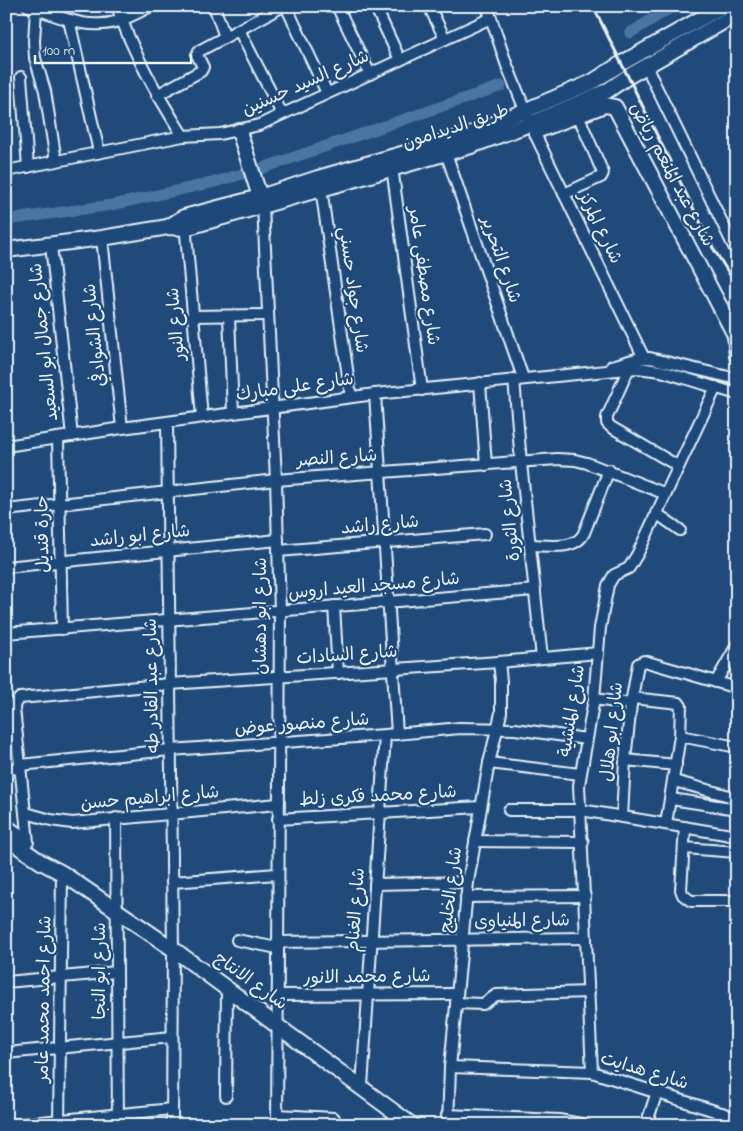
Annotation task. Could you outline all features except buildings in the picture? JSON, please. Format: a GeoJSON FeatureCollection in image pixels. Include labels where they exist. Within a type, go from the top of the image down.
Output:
{"type":"FeatureCollection","features":[{"type":"Feature","properties":{"kind":"main road","name":"طريق الديدامون"},"geometry":{"type":"LineString","coordinates":[[6,250],[102,238],[168,227],[318,178],[470,140],[529,122],[600,95],[646,66],[699,28],[723,6]]}},
{"type":"Feature","properties":{"kind":"main road","name":"طريق الديدامون"},"geometry":{"type":"LineString","coordinates":[[529,122],[622,63],[699,28],[737,14]]}},
{"type":"Feature","properties":{"kind":"main road","name":"شارع عبد المنعم رياض"},"geometry":{"type":"LineString","coordinates":[[529,122],[578,115],[605,105],[612,105],[617,110],[736,337],[737,356]]}},
{"type":"Feature","properties":{"kind":"main road"},"geometry":{"type":"LineString","coordinates":[[239,131],[260,197]]}},
{"type":"Feature","properties":{"kind":"main road","name":"طريق الديدامون"},"geometry":{"type":"LineString","coordinates":[[260,197],[321,188],[446,152],[470,140]]}},
{"type":"Feature","properties":{"kind":"main road","name":"شارع الانتاج"},"geometry":{"type":"LineString","coordinates":[[6,827],[46,855],[62,873]]}},
{"type":"Feature","properties":{"kind":"main road","name":"شارع الانتاج"},"geometry":{"type":"LineString","coordinates":[[6,838],[41,862],[62,873],[173,949],[412,1125]]}},
{"type":"Feature","properties":{"kind":"street"},"geometry":{"type":"LineString","coordinates":[[117,6],[121,20],[158,95],[183,136]]}},
{"type":"Feature","properties":{"kind":"street"},"geometry":{"type":"LineString","coordinates":[[56,161],[45,91],[36,58],[32,8],[69,20],[95,25],[121,20],[151,6]]}},
{"type":"Feature","properties":{"kind":"street"},"geometry":{"type":"LineString","coordinates":[[214,6],[225,37]]}},
{"type":"Feature","properties":{"kind":"street"},"geometry":{"type":"LineString","coordinates":[[336,6],[370,74]]}},
{"type":"Feature","properties":{"kind":"street"},"geometry":{"type":"LineString","coordinates":[[390,6],[376,9],[400,60]]}},
{"type":"Feature","properties":{"kind":"street"},"geometry":{"type":"LineString","coordinates":[[428,6],[445,39]]}},
{"type":"Feature","properties":{"kind":"street","name":"شارع المركز"},"geometry":{"type":"LineString","coordinates":[[487,6],[529,122],[644,358]]}},
{"type":"Feature","properties":{"kind":"street"},"geometry":{"type":"LineString","coordinates":[[158,95],[201,71],[203,67],[197,55],[198,52],[279,7],[327,93]]}},
{"type":"Feature","properties":{"kind":"street","name":"شارع السيد حسنين"},"geometry":{"type":"LineString","coordinates":[[6,171],[183,136],[220,134],[259,125],[491,18]]}},
{"type":"Feature","properties":{"kind":"street"},"geometry":{"type":"LineString","coordinates":[[69,20],[99,152]]}},
{"type":"Feature","properties":{"kind":"street"},"geometry":{"type":"LineString","coordinates":[[239,30],[282,114]]}},
{"type":"Feature","properties":{"kind":"street"},"geometry":{"type":"LineString","coordinates":[[646,66],[737,254]]}},
{"type":"Feature","properties":{"kind":"street"},"geometry":{"type":"LineString","coordinates":[[22,76],[28,167]]}},
{"type":"Feature","properties":{"kind":"street"},"geometry":{"type":"LineString","coordinates":[[564,194],[603,175],[578,115]]}},
{"type":"Feature","properties":{"kind":"street","name":"شارع التحرير"},"geometry":{"type":"LineString","coordinates":[[446,152],[519,379]]}},
{"type":"Feature","properties":{"kind":"street","name":"شارع مصطفى عامر"},"geometry":{"type":"LineString","coordinates":[[392,167],[422,390]]}},
{"type":"Feature","properties":{"kind":"street","name":"شارع جواد حسني"},"geometry":{"type":"LineString","coordinates":[[321,188],[351,397]]}},
{"type":"Feature","properties":{"kind":"street","name":"شارع ابو دهشان"},"geometry":{"type":"LineString","coordinates":[[260,197],[276,480],[280,611],[278,676],[277,1120]]}},
{"type":"Feature","properties":{"kind":"street","name":"شارع النور"},"geometry":{"type":"LineString","coordinates":[[185,222],[202,417]]}},
{"type":"Feature","properties":{"kind":"street","name":"شارع الشوادفي"},"geometry":{"type":"LineString","coordinates":[[102,238],[122,428]]}},
{"type":"Feature","properties":{"kind":"street","name":"شارع جمال ابو السعيد"},"geometry":{"type":"LineString","coordinates":[[51,245],[72,436]]}},
{"type":"Feature","properties":{"kind":"street"},"geometry":{"type":"LineString","coordinates":[[193,316],[267,315]]}},
{"type":"Feature","properties":{"kind":"street"},"geometry":{"type":"LineString","coordinates":[[229,316],[233,413]]}},
{"type":"Feature","properties":{"kind":"street"},"geometry":{"type":"LineString","coordinates":[[589,372],[644,358],[657,359],[737,379]]}},
{"type":"Feature","properties":{"kind":"street"},"geometry":{"type":"LineString","coordinates":[[589,372],[629,368],[652,369],[737,394]]}},
{"type":"Feature","properties":{"kind":"street"},"geometry":{"type":"LineString","coordinates":[[629,368],[607,417],[607,423],[610,427],[678,466]]}},
{"type":"Feature","properties":{"kind":"street","name":"شارع على مبارك"},"geometry":{"type":"LineString","coordinates":[[6,446],[122,428],[351,397],[589,372]]}},
{"type":"Feature","properties":{"kind":"street","name":"شارع الثورة"},"geometry":{"type":"LineString","coordinates":[[519,379],[521,463],[542,658]]}},
{"type":"Feature","properties":{"kind":"street"},"geometry":{"type":"LineString","coordinates":[[480,383],[486,465]]}},
{"type":"Feature","properties":{"kind":"street","name":"شارع المنشية"},"geometry":{"type":"LineString","coordinates":[[592,1072],[580,774],[594,699],[604,605],[610,580],[614,575],[624,571],[632,563],[716,388]]}},
{"type":"Feature","properties":{"kind":"street"},"geometry":{"type":"LineString","coordinates":[[375,394],[396,734]]}},
{"type":"Feature","properties":{"kind":"street","name":"شارع عبد القادر طه"},"geometry":{"type":"LineString","coordinates":[[167,422],[173,949],[172,1125]]}},
{"type":"Feature","properties":{"kind":"street","name":"حارة قنديل"},"geometry":{"type":"LineString","coordinates":[[58,438],[62,629]]}},
{"type":"Feature","properties":{"kind":"street","name":"شارع النصر"},"geometry":{"type":"LineString","coordinates":[[6,510],[276,480],[557,459],[574,460],[609,470],[666,494]]}},
{"type":"Feature","properties":{"kind":"street"},"geometry":{"type":"LineString","coordinates":[[530,545],[570,544],[579,541],[609,470]]}},
{"type":"Feature","properties":{"kind":"street"},"geometry":{"type":"LineString","coordinates":[[656,513],[680,530]]}},
{"type":"Feature","properties":{"kind":"street","name":"شارع راشد"},"geometry":{"type":"LineString","coordinates":[[278,545],[384,542],[485,534]]}},
{"type":"Feature","properties":{"kind":"street","name":"شارع ابو راشد"},"geometry":{"type":"LineString","coordinates":[[6,567],[168,551],[278,545]]}},
{"type":"Feature","properties":{"kind":"street","name":"شارع مسجد العيد اروس"},"geometry":{"type":"LineString","coordinates":[[6,633],[535,590]]}},
{"type":"Feature","properties":{"kind":"street"},"geometry":{"type":"LineString","coordinates":[[334,606],[338,673]]}},
{"type":"Feature","properties":{"kind":"street"},"geometry":{"type":"LineString","coordinates":[[716,682],[737,644]]}},
{"type":"Feature","properties":{"kind":"street","name":"شارع السادات"},"geometry":{"type":"LineString","coordinates":[[12,737],[14,708],[16,701],[20,698],[170,684],[499,662],[598,653]]}},
{"type":"Feature","properties":{"kind":"street","name":"شارع الخليج"},"geometry":{"type":"LineString","coordinates":[[448,1120],[450,1067],[466,897],[480,808],[501,713],[502,697],[499,662]]}},
{"type":"Feature","properties":{"kind":"street","name":"شارع ابو هلال"},"geometry":{"type":"LineString","coordinates":[[622,817],[625,760],[637,665],[642,662],[737,688]]}},
{"type":"Feature","properties":{"kind":"street"},"geometry":{"type":"LineString","coordinates":[[594,699],[677,703],[681,706],[680,736],[666,824]]}},
{"type":"Feature","properties":{"kind":"street","name":"شارع منصور عوض"},"geometry":{"type":"LineString","coordinates":[[6,769],[170,750],[460,728],[498,728],[586,739]]}},
{"type":"Feature","properties":{"kind":"street","name":"شارع الغنام"},"geometry":{"type":"LineString","coordinates":[[362,1087],[384,735]]}},
{"type":"Feature","properties":{"kind":"street"},"geometry":{"type":"LineString","coordinates":[[680,736],[737,747]]}},
{"type":"Feature","properties":{"kind":"street"},"geometry":{"type":"LineString","coordinates":[[12,737],[20,767],[28,842]]}},
{"type":"Feature","properties":{"kind":"street"},"geometry":{"type":"LineString","coordinates":[[625,760],[676,765]]}},
{"type":"Feature","properties":{"kind":"street"},"geometry":{"type":"LineString","coordinates":[[489,763],[580,774]]}},
{"type":"Feature","properties":{"kind":"street"},"geometry":{"type":"LineString","coordinates":[[674,781],[737,798]]}},
{"type":"Feature","properties":{"kind":"street"},"geometry":{"type":"LineString","coordinates":[[670,799],[737,809]]}},
{"type":"Feature","properties":{"kind":"street","name":"شارع ابراهيم حسن"},"geometry":{"type":"LineString","coordinates":[[26,813],[72,823],[278,804]]}},
{"type":"Feature","properties":{"kind":"street","name":"شارع محمد فكرى زلط"},"geometry":{"type":"LineString","coordinates":[[278,819],[480,808]]}},
{"type":"Feature","properties":{"kind":"street"},"geometry":{"type":"LineString","coordinates":[[509,810],[581,810],[737,836]]}},
{"type":"Feature","properties":{"kind":"street","name":"شارع ابو النجا"},"geometry":{"type":"LineString","coordinates":[[116,818],[118,1120]]}},
{"type":"Feature","properties":{"kind":"street"},"geometry":{"type":"LineString","coordinates":[[685,827],[681,890],[686,899],[696,902],[737,901]]}},
{"type":"Feature","properties":{"kind":"street"},"geometry":{"type":"LineString","coordinates":[[475,841],[583,842]]}},
{"type":"Feature","properties":{"kind":"street"},"geometry":{"type":"LineString","coordinates":[[684,848],[737,852]]}},
{"type":"Feature","properties":{"kind":"street","name":"شارع احمد محمد عامر"},"geometry":{"type":"LineString","coordinates":[[60,1122],[62,873]]}},
{"type":"Feature","properties":{"kind":"street"},"geometry":{"type":"LineString","coordinates":[[172,882],[277,874]]}},
{"type":"Feature","properties":{"kind":"street"},"geometry":{"type":"LineString","coordinates":[[375,884],[468,882]]}},
{"type":"Feature","properties":{"kind":"street"},"geometry":{"type":"LineString","coordinates":[[466,897],[585,896]]}},
{"type":"Feature","properties":{"kind":"street","name":"شارع المنياوى"},"geometry":{"type":"LineString","coordinates":[[277,945],[371,940],[586,938]]}},
{"type":"Feature","properties":{"kind":"street"},"geometry":{"type":"LineString","coordinates":[[237,940],[277,945]]}},
{"type":"Feature","properties":{"kind":"street"},"geometry":{"type":"LineString","coordinates":[[6,982],[117,972]]}},
{"type":"Feature","properties":{"kind":"street"},"geometry":{"type":"LineString","coordinates":[[226,1096],[227,989]]}},
{"type":"Feature","properties":{"kind":"street","name":"شارع محمد الانور"},"geometry":{"type":"LineString","coordinates":[[277,995],[368,994],[457,998],[483,1004],[496,995],[589,992]]}},
{"type":"Feature","properties":{"kind":"street"},"geometry":{"type":"LineString","coordinates":[[6,1053],[172,1037]]}},
{"type":"Feature","properties":{"kind":"street","name":"شارع هدايت"},"geometry":{"type":"LineString","coordinates":[[450,1067],[592,1072],[737,1118]]}},
{"type":"Feature","properties":{"kind":"street"},"geometry":{"type":"LineString","coordinates":[[646,1125],[657,1092]]}},
{"type":"Feature","properties":{"kind":"street"},"geometry":{"type":"LineString","coordinates":[[11,1125],[118,1120],[172,1110]]}},
{"type":"Feature","properties":{"kind":"street"},"geometry":{"type":"LineString","coordinates":[[718,1125],[722,1113]]}},
{"type":"Feature","properties":{"kind":"street"},"geometry":{"type":"LineString","coordinates":[[277,1120],[334,1118]]}},
{"type":"Feature","properties":{"kind":"street"},"geometry":{"type":"LineString","coordinates":[[448,1120],[559,1120],[586,1125]]}},
{"type":"Feature","properties":{"kind":"waterway"},"geometry":{"type":"LineString","coordinates":[[630,33],[674,6]]}},
{"type":"Feature","properties":{"kind":"waterway"},"geometry":{"type":"LineString","coordinates":[[6,220],[112,205],[211,183],[260,169],[501,86]]}},
{"type":"Feature","properties":{"kind":"railway"},"geometry":{"type":"LineString","coordinates":[[593,6],[713,248],[737,286]]}}]}
